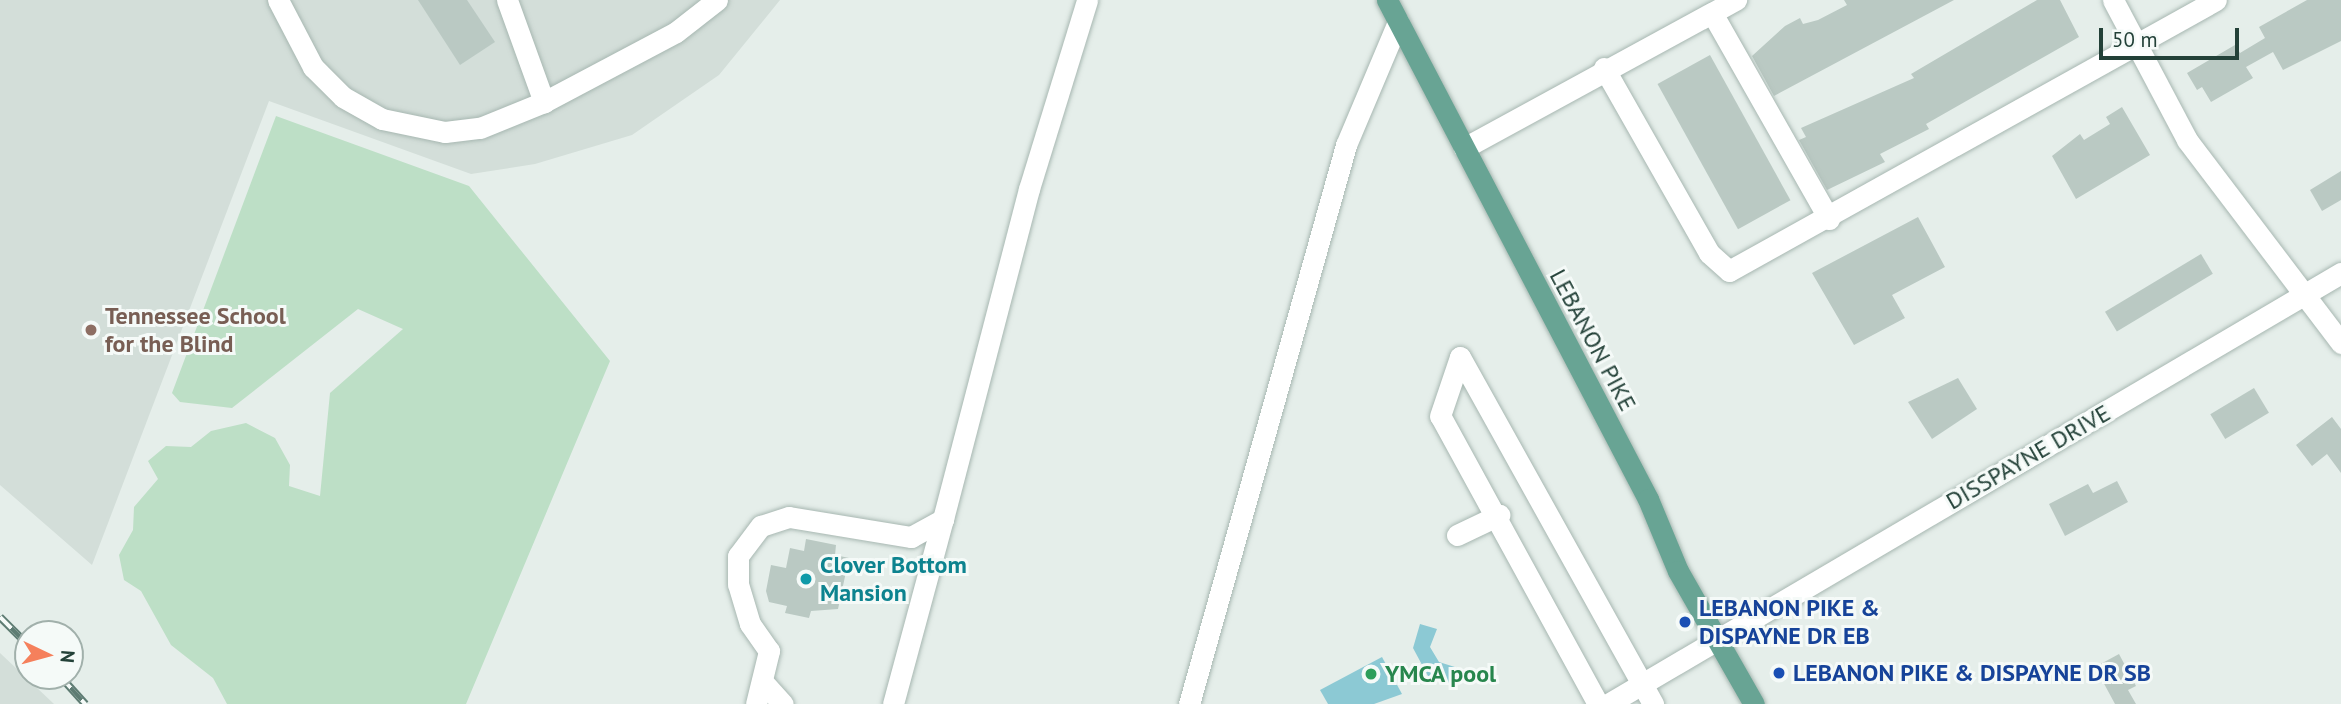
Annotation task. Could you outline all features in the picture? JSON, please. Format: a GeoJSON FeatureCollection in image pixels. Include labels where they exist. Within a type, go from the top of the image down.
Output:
{"type":"FeatureCollection","features":[{"type":"Feature","properties":{"kind":"main road","name":"LEBANON PIKE"},"geometry":{"type":"LineString","coordinates":[[1387,0],[1716,644],[1754,704]]}},
{"type":"Feature","properties":{"kind":"street"},"geometry":{"type":"LineString","coordinates":[[278,0],[324,80],[382,119],[459,132],[544,102],[676,32],[717,0]]}},
{"type":"Feature","properties":{"kind":"street"},"geometry":{"type":"LineString","coordinates":[[507,0],[544,102]]}},
{"type":"Feature","properties":{"kind":"street"},"geometry":{"type":"LineString","coordinates":[[892,704],[1029,189],[1087,0]]}},
{"type":"Feature","properties":{"kind":"street"},"geometry":{"type":"LineString","coordinates":[[1464,148],[1604,68],[1736,0]]}},
{"type":"Feature","properties":{"kind":"street"},"geometry":{"type":"LineString","coordinates":[[2113,0],[2187,140],[2341,343]]}},
{"type":"Feature","properties":{"kind":"street"},"geometry":{"type":"LineString","coordinates":[[1604,68],[1718,265],[1742,268],[2216,0]]}},
{"type":"Feature","properties":{"kind":"street"},"geometry":{"type":"LineString","coordinates":[[1712,13],[1829,219]]}},
{"type":"Feature","properties":{"kind":"street"},"geometry":{"type":"LineString","coordinates":[[1189,704],[1346,145],[1398,22]]}},
{"type":"Feature","properties":{"kind":"street","name":"DISSPAYNE DRIVE"},"geometry":{"type":"LineString","coordinates":[[1608,704],[1648,695],[1716,644],[2341,273]]}},
{"type":"Feature","properties":{"kind":"street"},"geometry":{"type":"LineString","coordinates":[[1598,704],[1499,515],[1440,416],[1460,357],[1648,695]]}},
{"type":"Feature","properties":{"kind":"street"},"geometry":{"type":"LineString","coordinates":[[1457,535],[1499,515]]}},
{"type":"Feature","properties":{"kind":"street"},"geometry":{"type":"LineString","coordinates":[[756,704],[769,651],[750,624],[738,584],[738,556],[761,526],[789,516],[911,537],[943,519]]}},
{"type":"Feature","properties":{"kind":"street"},"geometry":{"type":"LineString","coordinates":[[762,681],[783,704]]}},
{"type":"Feature","properties":{"kind":"shaded area","name":"Tennessee School for the Blind"},"geometry":{"type":"Polygon","coordinates":[[[0,0],[780,0],[719,75],[632,135],[535,164],[471,174],[269,101],[92,565],[0,485],[0,0]]]}},
{"type":"Feature","properties":{"kind":"shaded area"},"geometry":{"type":"Polygon","coordinates":[[[0,653],[14,666],[14,690],[39,690],[54,704],[0,704],[0,653]]]}},
{"type":"Feature","properties":{"kind":"green space"},"geometry":{"type":"Polygon","coordinates":[[[276,116],[469,186],[610,361],[466,704],[227,704],[213,678],[171,645],[141,591],[124,580],[119,555],[133,530],[134,507],[158,479],[148,461],[166,446],[191,447],[211,431],[246,423],[275,438],[290,465],[289,486],[320,496],[330,393],[403,329],[358,309],[232,408],[180,402],[172,393],[276,116]]]}},
{"type":"Feature","properties":{"kind":"water"},"geometry":{"type":"Polygon","coordinates":[[[1420,624],[1437,629],[1430,647],[1439,662],[1458,668],[1452,685],[1428,676],[1413,648],[1420,624]]]}},
{"type":"Feature","properties":{"kind":"water","name":"YMCA pool"},"geometry":{"type":"Polygon","coordinates":[[[1382,657],[1402,694],[1374,704],[1328,704],[1320,690],[1382,657]]]}},
{"type":"Feature","properties":{"kind":"building"},"geometry":{"type":"Polygon","coordinates":[[[418,0],[467,0],[495,42],[460,65],[418,0]]]}},
{"type":"Feature","properties":{"kind":"building"},"geometry":{"type":"Polygon","coordinates":[[[1844,0],[1954,0],[1774,96],[1752,56],[1785,26],[1800,18],[1803,24],[1818,20],[1847,5],[1844,0]]]}},
{"type":"Feature","properties":{"kind":"building"},"geometry":{"type":"Polygon","coordinates":[[[2037,0],[2060,0],[2079,37],[1926,124],[1929,129],[1880,154],[1885,162],[1827,190],[1799,140],[1806,137],[1801,128],[1914,78],[1911,74],[2037,0]]]}},
{"type":"Feature","properties":{"kind":"building"},"geometry":{"type":"Polygon","coordinates":[[[2307,0],[2341,0],[2341,41],[2283,70],[2273,52],[2246,67],[2253,78],[2211,102],[2202,87],[2197,90],[2187,73],[2235,45],[2240,53],[2265,38],[2259,27],[2307,0]]]}},
{"type":"Feature","properties":{"kind":"building"},"geometry":{"type":"Polygon","coordinates":[[[1710,55],[1790,200],[1738,229],[1658,84],[1710,55]]]}},
{"type":"Feature","properties":{"kind":"building"},"geometry":{"type":"Polygon","coordinates":[[[2122,107],[2150,155],[2076,199],[2052,156],[2080,134],[2084,140],[2110,124],[2106,117],[2122,107]]]}},
{"type":"Feature","properties":{"kind":"building"},"geometry":{"type":"Polygon","coordinates":[[[2341,171],[2341,200],[2322,211],[2310,190],[2341,171]]]}},
{"type":"Feature","properties":{"kind":"building"},"geometry":{"type":"Polygon","coordinates":[[[1918,217],[1945,267],[1892,295],[1905,318],[1854,345],[1812,273],[1918,217]]]}},
{"type":"Feature","properties":{"kind":"building"},"geometry":{"type":"Polygon","coordinates":[[[2201,254],[2213,274],[2117,331],[2105,312],[2201,254]]]}},
{"type":"Feature","properties":{"kind":"building"},"geometry":{"type":"Polygon","coordinates":[[[1958,378],[1977,409],[1932,439],[1908,402],[1958,378]]]}},
{"type":"Feature","properties":{"kind":"building"},"geometry":{"type":"Polygon","coordinates":[[[2254,388],[2269,413],[2225,439],[2210,414],[2254,388]]]}},
{"type":"Feature","properties":{"kind":"building"},"geometry":{"type":"Polygon","coordinates":[[[2332,417],[2341,429],[2341,473],[2327,454],[2312,466],[2296,445],[2332,417]]]}},
{"type":"Feature","properties":{"kind":"building"},"geometry":{"type":"Polygon","coordinates":[[[2117,481],[2128,502],[2065,536],[2049,504],[2088,484],[2093,493],[2117,481]]]}},
{"type":"Feature","properties":{"kind":"building","name":"Clover Bottom Mansion"},"geometry":{"type":"Polygon","coordinates":[[[806,539],[836,545],[835,555],[849,558],[838,609],[811,611],[809,618],[785,613],[787,606],[769,602],[766,591],[771,565],[786,568],[790,548],[804,551],[806,539]]]}},
{"type":"Feature","properties":{"kind":"building"},"geometry":{"type":"Polygon","coordinates":[[[2119,654],[2136,686],[2128,690],[2136,704],[2115,704],[2095,667],[2119,654]]]}},
{"type":"Feature","properties":{"kind":"railway"},"geometry":{"type":"LineString","coordinates":[[0,617],[14,631]]}},
{"type":"Feature","properties":{"kind":"railway"},"geometry":{"type":"LineString","coordinates":[[72,690],[85,704]]}},
{"type":"Feature","properties":{"kind":"place","name":"Tennessee School for the Blind"},"geometry":{"type":"Point","coordinates":[91,330]}},
{"type":"Feature","properties":{"kind":"place","name":"Clover Bottom Mansion"},"geometry":{"type":"Point","coordinates":[806,579]}},
{"type":"Feature","properties":{"kind":"place","name":"LEBANON PIKE & DISPAYNE DR EB"},"geometry":{"type":"Point","coordinates":[1685,622]}},
{"type":"Feature","properties":{"kind":"place","name":"LEBANON PIKE & DISPAYNE DR SB"},"geometry":{"type":"Point","coordinates":[1779,673]}},
{"type":"Feature","properties":{"kind":"place","name":"YMCA pool"},"geometry":{"type":"Point","coordinates":[1371,674]}}]}
